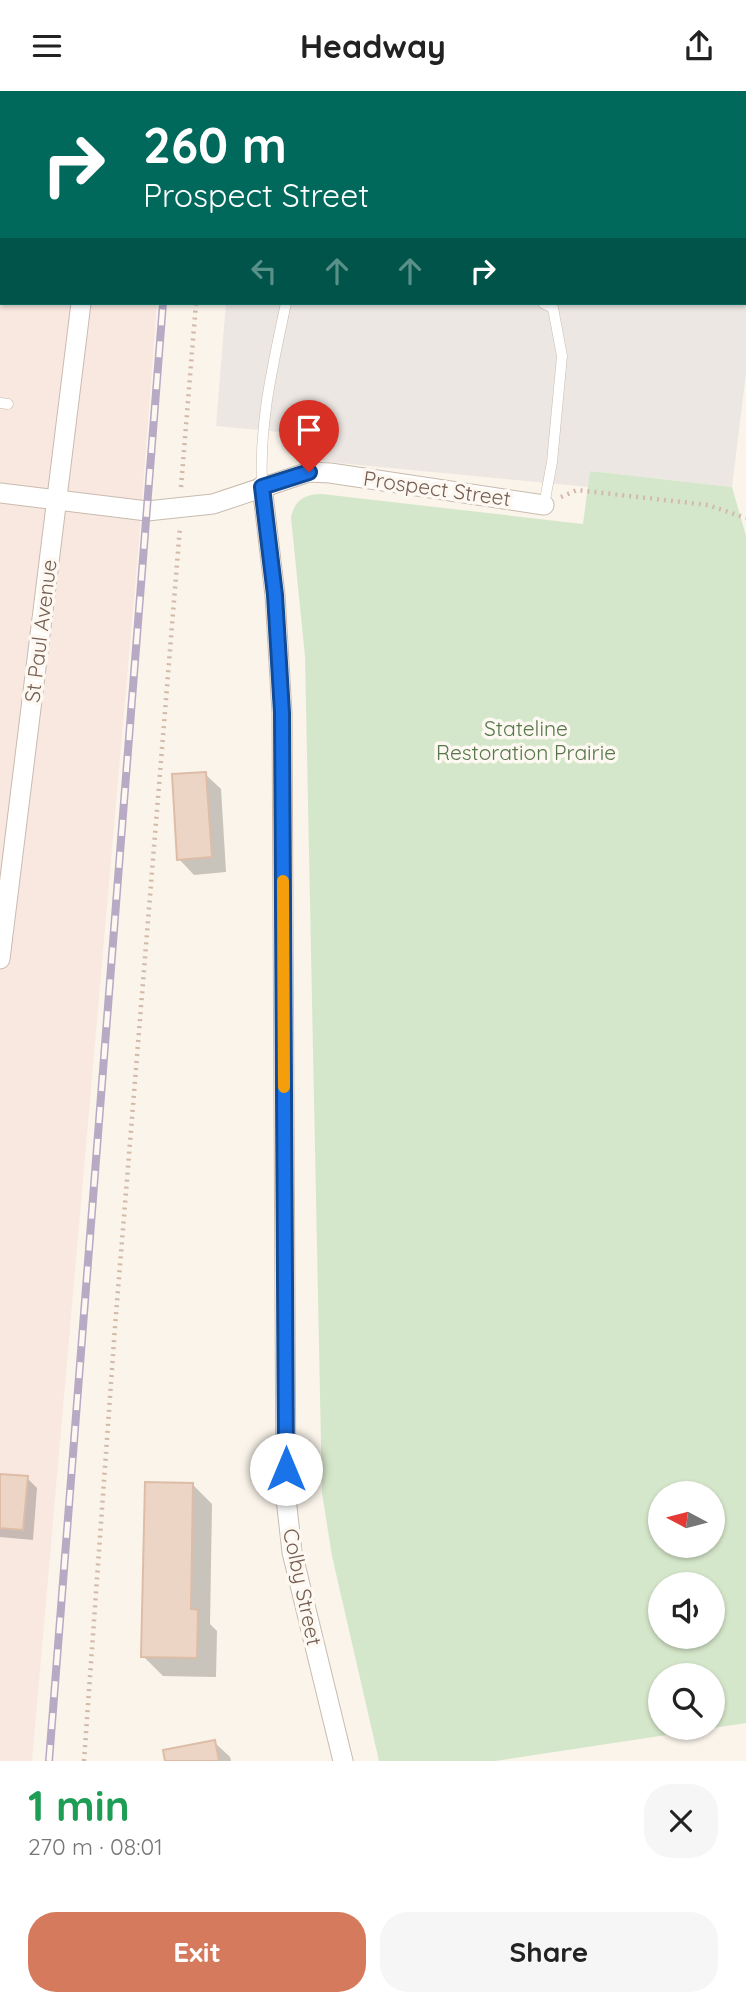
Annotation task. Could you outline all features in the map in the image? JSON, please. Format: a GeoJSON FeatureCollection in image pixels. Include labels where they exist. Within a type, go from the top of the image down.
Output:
{"type":"FeatureCollection","features":[{"type":"Feature","properties":{"kind":"street","name":"St Paul Avenue"},"geometry":{"type":"LineString","coordinates":[[0,959],[81,305]]}},
{"type":"Feature","properties":{"kind":"street","name":"Prospect Street"},"geometry":{"type":"LineString","coordinates":[[0,493],[147,511],[213,504],[309,472],[544,505]]}},
{"type":"Feature","properties":{"kind":"street","name":"Colby Street"},"geometry":{"type":"LineString","coordinates":[[262,487],[275,595],[282,713],[286,1498],[292,1552],[343,1761]]}},
{"type":"Feature","properties":{"kind":"lane"},"geometry":{"type":"LineString","coordinates":[[262,487],[260,452],[265,405],[286,305]]}},
{"type":"Feature","properties":{"kind":"lane"},"geometry":{"type":"LineString","coordinates":[[544,505],[552,462],[562,356],[553,308],[547,305]]}},
{"type":"Feature","properties":{"kind":"path"},"geometry":{"type":"LineString","coordinates":[[84,1761],[116,1314],[197,305]]}},
{"type":"Feature","properties":{"kind":"path"},"geometry":{"type":"LineString","coordinates":[[544,505],[577,490],[708,505],[746,518]]}},
{"type":"Feature","properties":{"kind":"shaded area"},"geometry":{"type":"Polygon","coordinates":[[[0,305],[157,305],[138,553],[32,1761],[0,1761],[0,305]]]}},
{"type":"Feature","properties":{"kind":"shaded area"},"geometry":{"type":"Polygon","coordinates":[[[226,305],[746,305],[746,373],[732,487],[590,471],[588,487],[308,460],[285,452],[281,446],[280,432],[216,426],[226,305]]]}},
{"type":"Feature","properties":{"kind":"green space","name":"Stateline Restoration Prairie"},"geometry":{"type":"Polygon","coordinates":[[[590,471],[732,487],[746,536],[746,1723],[725,1726],[725,1663],[648,1663],[648,1738],[495,1761],[379,1761],[332,1556],[322,1493],[305,656],[291,518],[301,499],[322,494],[583,524],[590,471]]]}},
{"type":"Feature","properties":{"kind":"building"},"geometry":{"type":"Polygon","coordinates":[[[206,772],[212,857],[177,860],[172,774],[206,772]]]}},
{"type":"Feature","properties":{"kind":"building"},"geometry":{"type":"Polygon","coordinates":[[[0,1474],[28,1476],[23,1530],[0,1528],[0,1474]]]}},
{"type":"Feature","properties":{"kind":"building"},"geometry":{"type":"Polygon","coordinates":[[[145,1482],[193,1483],[191,1609],[198,1610],[197,1658],[141,1657],[145,1482]]]}},
{"type":"Feature","properties":{"kind":"building"},"geometry":{"type":"Polygon","coordinates":[[[215,1740],[219,1761],[165,1761],[163,1750],[215,1740]]]}},
{"type":"Feature","properties":{"kind":"railway"},"geometry":{"type":"LineString","coordinates":[[49,1761],[163,305]]}},
{"type":"Feature","properties":{"kind":"slow traffic"},"geometry":{"type":"LineString","coordinates":[[283,881],[284,1087]]}},
{"type":"Feature","properties":{"kind":"route"},"geometry":{"type":"LineString","coordinates":[[286,1469],[282,713],[275,595],[262,487],[309,472]]}}]}
